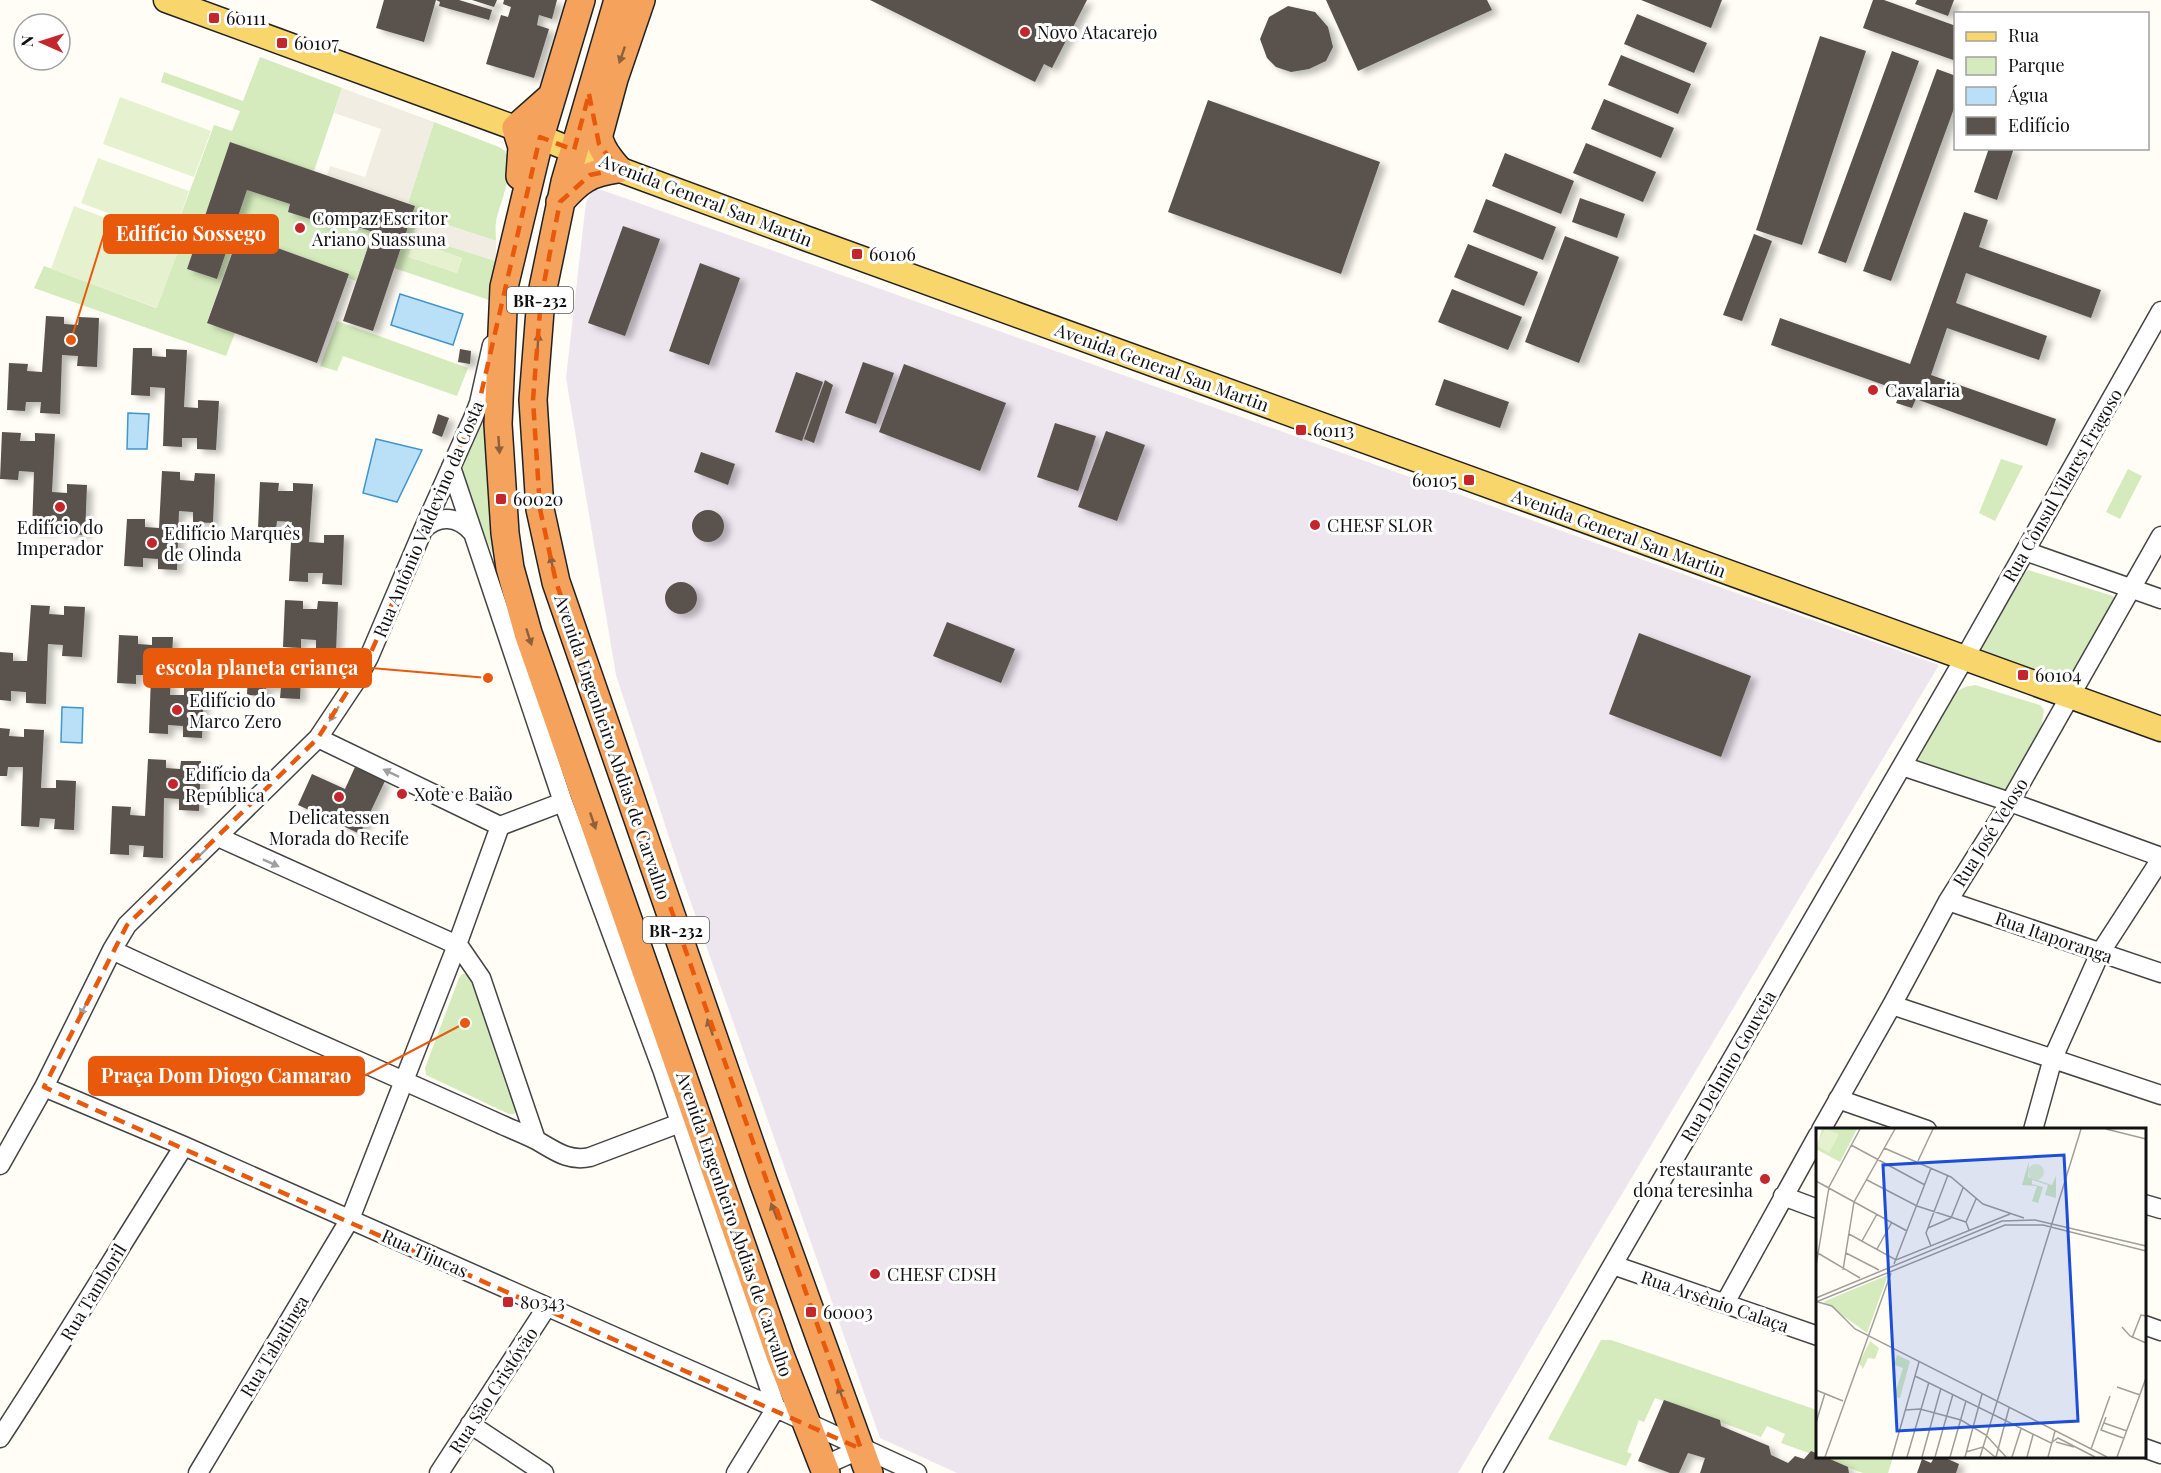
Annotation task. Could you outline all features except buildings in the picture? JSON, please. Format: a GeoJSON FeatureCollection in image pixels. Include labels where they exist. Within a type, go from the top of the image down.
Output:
{"type":"FeatureCollection","features":[{"type":"Feature","properties":{"kind":"highway","name":"Avenida Engenheiro Abdias de Carvalho"},"geometry":{"type":"LineString","coordinates":[[581,0],[553,94],[528,132],[524,177],[504,287],[489,395],[498,424],[505,533],[510,568],[528,633],[776,1344],[824,1469]]}},
{"type":"Feature","properties":{"kind":"highway","name":"Avenida Engenheiro Abdias de Carvalho"},"geometry":{"type":"LineString","coordinates":[[618,0],[589,94],[560,201],[541,298],[534,400],[540,509],[556,582],[763,1181],[865,1461]]}},
{"type":"Feature","properties":{"kind":"highway"},"geometry":{"type":"LineString","coordinates":[[598,138],[614,79],[641,0]]}},
{"type":"Feature","properties":{"kind":"highway"},"geometry":{"type":"LineString","coordinates":[[560,201],[579,182],[590,175],[618,169],[604,153],[598,138],[589,94]]}},
{"type":"Feature","properties":{"kind":"highway"},"geometry":{"type":"LineString","coordinates":[[510,261],[509,295],[512,336],[517,357],[534,400]]}},
{"type":"Feature","properties":{"kind":"highway"},"geometry":{"type":"LineString","coordinates":[[489,395],[514,386],[524,390],[534,400]]}},
{"type":"Feature","properties":{"kind":"main road","name":"Avenida General San Martin"},"geometry":{"type":"LineString","coordinates":[[166,0],[528,132],[618,169],[2161,729]]}},
{"type":"Feature","properties":{"kind":"street","name":"Rua Cônsul Vilares Fragoso"},"geometry":{"type":"LineString","coordinates":[[1964,659],[2161,311]]}},
{"type":"Feature","properties":{"kind":"street","name":"Rua Antônio Valdevino da Costa"},"geometry":{"type":"LineString","coordinates":[[0,1165],[44,1087],[112,950],[127,925],[318,738],[356,681],[369,657],[451,466],[489,395]]}},
{"type":"Feature","properties":{"kind":"street"},"geometry":{"type":"LineString","coordinates":[[451,466],[563,802],[680,1123],[776,1408],[736,1473]]}},
{"type":"Feature","properties":{"kind":"street"},"geometry":{"type":"LineString","coordinates":[[423,530],[432,521],[450,518],[463,523],[472,532]]}},
{"type":"Feature","properties":{"kind":"street","name":"Rua José Veloso"},"geometry":{"type":"LineString","coordinates":[[1822,1128],[1948,901],[2071,698],[2161,536]]}},
{"type":"Feature","properties":{"kind":"street"},"geometry":{"type":"LineString","coordinates":[[2025,551],[2161,599]]}},
{"type":"Feature","properties":{"kind":"street","name":"Rua Delmiro Gouveia"},"geometry":{"type":"LineString","coordinates":[[1492,1473],[1964,659]]}},
{"type":"Feature","properties":{"kind":"street"},"geometry":{"type":"LineString","coordinates":[[318,738],[500,826],[563,802]]}},
{"type":"Feature","properties":{"kind":"street"},"geometry":{"type":"LineString","coordinates":[[1902,766],[2010,802],[2161,858],[2100,953],[2054,1058],[2034,1128]]}},
{"type":"Feature","properties":{"kind":"street","name":"Rua Tabatinga"},"geometry":{"type":"LineString","coordinates":[[198,1473],[350,1219],[457,945],[500,826]]}},
{"type":"Feature","properties":{"kind":"street"},"geometry":{"type":"LineString","coordinates":[[218,837],[457,945],[481,978],[536,1140]]}},
{"type":"Feature","properties":{"kind":"street","name":"Rua Itaporanga"},"geometry":{"type":"LineString","coordinates":[[1948,901],[2161,973]]}},
{"type":"Feature","properties":{"kind":"street"},"geometry":{"type":"LineString","coordinates":[[112,950],[536,1140],[558,1154],[583,1159],[680,1123]]}},
{"type":"Feature","properties":{"kind":"street"},"geometry":{"type":"LineString","coordinates":[[1892,1005],[2161,1095]]}},
{"type":"Feature","properties":{"kind":"street","name":"Rua Tijucas"},"geometry":{"type":"LineString","coordinates":[[44,1087],[184,1146],[776,1408],[806,1422],[865,1461],[917,1473]]}},
{"type":"Feature","properties":{"kind":"street"},"geometry":{"type":"LineString","coordinates":[[1838,1099],[1921,1128]]}},
{"type":"Feature","properties":{"kind":"street"},"geometry":{"type":"LineString","coordinates":[[1725,1303],[1816,1138]]}},
{"type":"Feature","properties":{"kind":"street","name":"Rua Tamboril"},"geometry":{"type":"LineString","coordinates":[[0,1438],[184,1146]]}},
{"type":"Feature","properties":{"kind":"street"},"geometry":{"type":"LineString","coordinates":[[1783,1196],[1816,1208]]}},
{"type":"Feature","properties":{"kind":"street"},"geometry":{"type":"LineString","coordinates":[[2146,1204],[2161,1209]]}},
{"type":"Feature","properties":{"kind":"street","name":"Rua Arsênio Calaça"},"geometry":{"type":"LineString","coordinates":[[1613,1265],[1816,1335]]}},
{"type":"Feature","properties":{"kind":"street","name":"Rua São Cristóvão"},"geometry":{"type":"LineString","coordinates":[[439,1473],[546,1308]]}},
{"type":"Feature","properties":{"kind":"street"},"geometry":{"type":"LineString","coordinates":[[2146,1325],[2161,1331]]}},
{"type":"Feature","properties":{"kind":"street"},"geometry":{"type":"LineString","coordinates":[[470,1425],[544,1473]]}},
{"type":"Feature","properties":{"kind":"street"},"geometry":{"type":"LineString","coordinates":[[2146,1448],[2161,1454]]}},
{"type":"Feature","properties":{"kind":"street"},"geometry":{"type":"LineString","coordinates":[[824,1469],[865,1461]]}},
{"type":"Feature","properties":{"kind":"highlighted area"},"geometry":{"type":"Polygon","coordinates":[[[589,94],[599,144],[618,169],[590,175],[560,202],[541,298],[533,400],[540,509],[556,582],[861,1449],[44,1087],[127,925],[318,738],[369,657],[479,403],[540,137],[574,150],[589,94]]]}},
{"type":"Feature","properties":{"kind":"shaded area"},"geometry":{"type":"Polygon","coordinates":[[[342,88],[434,122],[408,203],[327,175],[330,166],[365,177],[381,129],[334,113],[342,88]]]}},
{"type":"Feature","properties":{"kind":"shaded area"},"geometry":{"type":"Polygon","coordinates":[[[593,190],[602,190],[1939,665],[1583,1259],[1458,1473],[957,1473],[880,1438],[684,883],[616,675],[566,378],[586,202],[593,190]]]}},
{"type":"Feature","properties":{"kind":"shaded area"},"geometry":{"type":"Polygon","coordinates":[[[420,216],[496,241],[496,261],[413,235],[420,216]]]}},
{"type":"Feature","properties":{"kind":"green space"},"geometry":{"type":"Polygon","coordinates":[[[260,57],[342,88],[314,171],[230,143],[187,269],[217,279],[247,190],[290,204],[288,212],[326,224],[329,217],[373,232],[356,281],[348,278],[349,274],[239,234],[207,322],[235,333],[226,356],[34,288],[44,266],[156,308],[180,246],[171,242],[214,125],[232,131],[240,111],[161,82],[164,72],[243,101],[260,57]]]}},
{"type":"Feature","properties":{"kind":"green space"},"geometry":{"type":"Polygon","coordinates":[[[120,97],[211,131],[194,177],[103,144],[120,97]]]}},
{"type":"Feature","properties":{"kind":"green space"},"geometry":{"type":"Polygon","coordinates":[[[434,122],[499,147],[506,153],[509,171],[496,222],[496,241],[420,216],[414,235],[496,261],[496,277],[489,300],[394,268],[415,206],[408,203],[434,122]],[[414,242],[409,257],[457,273],[462,258],[414,242]]]}},
{"type":"Feature","properties":{"kind":"green space"},"geometry":{"type":"Polygon","coordinates":[[[98,158],[189,191],[173,237],[81,203],[98,158]]]}},
{"type":"Feature","properties":{"kind":"green space"},"geometry":{"type":"Polygon","coordinates":[[[74,206],[180,246],[157,308],[51,269],[74,206]]]}},
{"type":"Feature","properties":{"kind":"green space"},"geometry":{"type":"Polygon","coordinates":[[[414,241],[462,258],[457,273],[408,257],[414,241]]]}},
{"type":"Feature","properties":{"kind":"green space"},"geometry":{"type":"Polygon","coordinates":[[[337,321],[468,368],[457,396],[343,356],[337,371],[320,366],[337,321]]]}},
{"type":"Feature","properties":{"kind":"green space"},"geometry":{"type":"Polygon","coordinates":[[[484,408],[496,533],[515,607],[457,470],[484,408]]]}},
{"type":"Feature","properties":{"kind":"green space"},"geometry":{"type":"Polygon","coordinates":[[[2001,459],[2023,466],[1995,521],[1979,513],[2001,459]]]}},
{"type":"Feature","properties":{"kind":"green space"},"geometry":{"type":"Polygon","coordinates":[[[2128,469],[2142,476],[2120,519],[2106,512],[2128,469]]]}},
{"type":"Feature","properties":{"kind":"green space"},"geometry":{"type":"Polygon","coordinates":[[[2028,570],[2113,596],[2115,599],[2086,653],[2067,681],[2062,683],[1984,656],[1982,651],[1983,645],[2028,570]]]}},
{"type":"Feature","properties":{"kind":"green space"},"geometry":{"type":"Polygon","coordinates":[[[1975,685],[2040,705],[2044,710],[2041,729],[2005,792],[1917,763],[1954,693],[1975,685]]]}},
{"type":"Feature","properties":{"kind":"green space"},"geometry":{"type":"Polygon","coordinates":[[[462,974],[472,976],[518,1109],[514,1114],[509,1114],[426,1075],[425,1068],[462,974]]]}},
{"type":"Feature","properties":{"kind":"green space"},"geometry":{"type":"Polygon","coordinates":[[[1601,1340],[1611,1340],[1816,1410],[1816,1456],[1781,1443],[1785,1434],[1767,1426],[1761,1437],[1655,1398],[1644,1422],[1639,1420],[1627,1452],[1632,1454],[1626,1466],[1548,1439],[1601,1340]]]}},
{"type":"Feature","properties":{"kind":"green space"},"geometry":{"type":"Polygon","coordinates":[[[1822,1458],[1893,1458],[1888,1473],[1863,1473],[1822,1458]]]}},
{"type":"Feature","properties":{"kind":"water"},"geometry":{"type":"Polygon","coordinates":[[[400,294],[463,314],[453,345],[391,325],[400,294]]]}},
{"type":"Feature","properties":{"kind":"water"},"geometry":{"type":"Polygon","coordinates":[[[128,413],[149,414],[147,449],[127,449],[128,413]]]}},
{"type":"Feature","properties":{"kind":"water"},"geometry":{"type":"Polygon","coordinates":[[[376,439],[422,450],[397,502],[363,493],[376,439]]]}},
{"type":"Feature","properties":{"kind":"water"},"geometry":{"type":"Polygon","coordinates":[[[62,707],[83,708],[82,743],[61,742],[62,707]]]}},
{"type":"Feature","properties":{"kind":"place","name":"60111"},"geometry":{"type":"Point","coordinates":[214,18]}},
{"type":"Feature","properties":{"kind":"place","name":"Novo Atacarejo"},"geometry":{"type":"Point","coordinates":[1025,32]}},
{"type":"Feature","properties":{"kind":"place","name":"60107"},"geometry":{"type":"Point","coordinates":[282,43]}},
{"type":"Feature","properties":{"kind":"place","name":"Compaz Escritor Ariano Suassuna"},"geometry":{"type":"Point","coordinates":[300,228]}},
{"type":"Feature","properties":{"kind":"place","name":"60106"},"geometry":{"type":"Point","coordinates":[857,254]}},
{"type":"Feature","properties":{"kind":"place","name":"Edifício Sossego"},"geometry":{"type":"Point","coordinates":[71,340]}},
{"type":"Feature","properties":{"kind":"place","name":"Cavalaria"},"geometry":{"type":"Point","coordinates":[1873,390]}},
{"type":"Feature","properties":{"kind":"place","name":"60113"},"geometry":{"type":"Point","coordinates":[1301,430]}},
{"type":"Feature","properties":{"kind":"place","name":"60105"},"geometry":{"type":"Point","coordinates":[1469,480]}},
{"type":"Feature","properties":{"kind":"place","name":"60020"},"geometry":{"type":"Point","coordinates":[501,499]}},
{"type":"Feature","properties":{"kind":"place","name":"Edifício do Imperador"},"geometry":{"type":"Point","coordinates":[60,507]}},
{"type":"Feature","properties":{"kind":"place","name":"CHESF SLOR"},"geometry":{"type":"Point","coordinates":[1315,525]}},
{"type":"Feature","properties":{"kind":"place","name":"Edifício Marquês de Olinda"},"geometry":{"type":"Point","coordinates":[152,543]}},
{"type":"Feature","properties":{"kind":"place","name":"60104"},"geometry":{"type":"Point","coordinates":[2023,675]}},
{"type":"Feature","properties":{"kind":"place","name":"escola planeta criança"},"geometry":{"type":"Point","coordinates":[488,678]}},
{"type":"Feature","properties":{"kind":"place","name":"Edifício do Marco Zero"},"geometry":{"type":"Point","coordinates":[177,710]}},
{"type":"Feature","properties":{"kind":"place","name":"Edifício da República"},"geometry":{"type":"Point","coordinates":[173,784]}},
{"type":"Feature","properties":{"kind":"place","name":"Xote e Baião"},"geometry":{"type":"Point","coordinates":[402,794]}},
{"type":"Feature","properties":{"kind":"place","name":"Delicatessen Morada do Recife"},"geometry":{"type":"Point","coordinates":[339,797]}},
{"type":"Feature","properties":{"kind":"place","name":"Praça Dom Diogo Camarao"},"geometry":{"type":"Point","coordinates":[465,1023]}},
{"type":"Feature","properties":{"kind":"place","name":"restaurante dona teresinha"},"geometry":{"type":"Point","coordinates":[1765,1179]}},
{"type":"Feature","properties":{"kind":"place","name":"CHESF CDSH"},"geometry":{"type":"Point","coordinates":[875,1274]}},
{"type":"Feature","properties":{"kind":"place","name":"80343"},"geometry":{"type":"Point","coordinates":[508,1302]}},
{"type":"Feature","properties":{"kind":"place","name":"60003"},"geometry":{"type":"Point","coordinates":[811,1312]}}]}
